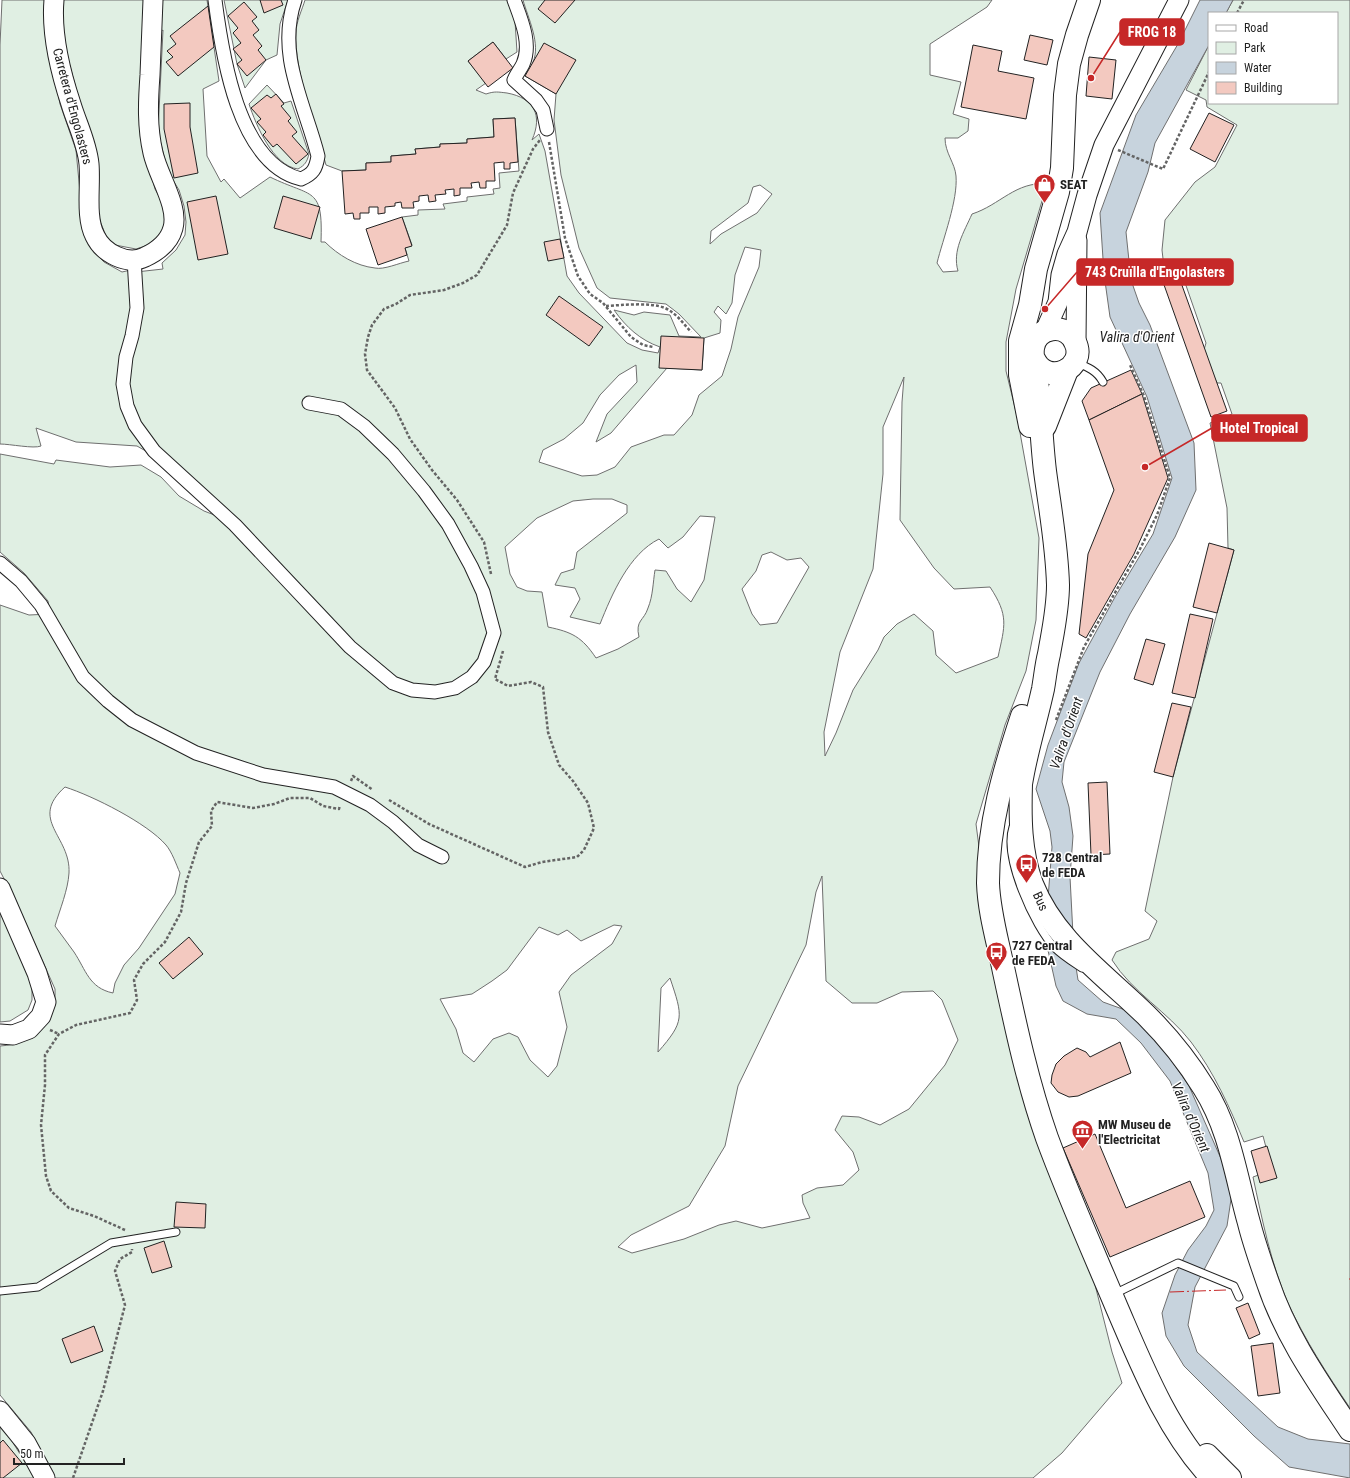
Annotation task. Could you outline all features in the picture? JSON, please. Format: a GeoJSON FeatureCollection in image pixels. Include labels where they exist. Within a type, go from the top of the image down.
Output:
{"type":"FeatureCollection","features":[{"type":"Feature","properties":{"kind":"highway"},"geometry":{"type":"LineString","coordinates":[[1088,2],[1069,64],[1065,95],[1062,168],[1058,192],[1033,282],[1042,442],[1055,538],[1058,587],[1056,613],[1043,688],[1025,760],[1020,808],[1023,848],[1038,909],[1077,952],[1101,976],[1145,1015],[1172,1044],[1205,1089],[1229,1142],[1249,1222],[1268,1284],[1280,1314],[1298,1349],[1350,1430]]}},
{"type":"Feature","properties":{"kind":"highway"},"geometry":{"type":"LineString","coordinates":[[1042,442],[1047,418],[1073,358],[1072,336],[1063,330],[1056,329],[1035,333],[1020,341],[1020,375],[1032,432],[1045,471]]}},
{"type":"Feature","properties":{"kind":"highway"},"geometry":{"type":"LineString","coordinates":[[1035,333],[1039,367],[1048,372],[1058,374],[1073,358]]}},
{"type":"Feature","properties":{"kind":"highway"},"geometry":{"type":"LineString","coordinates":[[1049,652],[1028,700],[997,800],[990,850],[988,885],[991,916],[1022,1056],[1047,1136],[1097,1264],[1112,1295],[1150,1385],[1164,1411],[1203,1469],[1212,1478]]}},
{"type":"Feature","properties":{"kind":"highway"},"geometry":{"type":"LineString","coordinates":[[1164,1411],[1230,1478]]}},
{"type":"Feature","properties":{"kind":"main road","name":"Carretera d'Engolasters"},"geometry":{"type":"LineString","coordinates":[[54,0],[56,37],[62,71],[89,162],[90,224],[98,241],[113,256],[134,259],[142,259],[158,251],[170,236],[174,220],[172,205],[153,154],[147,120],[152,0]]}},
{"type":"Feature","properties":{"kind":"main road"},"geometry":{"type":"LineString","coordinates":[[1035,333],[1058,302],[1063,268],[1104,145],[1179,0]]}},
{"type":"Feature","properties":{"kind":"main road"},"geometry":{"type":"LineString","coordinates":[[1073,358],[1076,232]]}},
{"type":"Feature","properties":{"kind":"main road"},"geometry":{"type":"LineString","coordinates":[[0,888],[9,905],[37,973],[46,1002],[41,1016],[29,1029],[13,1035],[0,1034]]}},
{"type":"Feature","properties":{"kind":"main road"},"geometry":{"type":"LineString","coordinates":[[0,1411],[26,1443],[45,1478]]}},
{"type":"Feature","properties":{"kind":"street"},"geometry":{"type":"LineString","coordinates":[[215,0],[228,74],[247,128],[257,147],[280,171],[289,176],[301,179],[311,175],[316,167],[318,156],[291,66],[288,48],[288,29],[295,0]]}},
{"type":"Feature","properties":{"kind":"street"},"geometry":{"type":"LineString","coordinates":[[514,0],[526,39],[526,52],[523,63],[514,80],[536,100],[542,110],[547,130]]}},
{"type":"Feature","properties":{"kind":"street"},"geometry":{"type":"LineString","coordinates":[[134,259],[138,308],[126,357],[123,384],[127,406],[135,426],[154,451],[235,525],[350,647],[393,683],[412,690],[435,692],[455,688],[472,676],[484,662],[494,634],[483,592],[471,566],[448,524],[424,491],[393,454],[364,426],[341,409],[309,403]]}},
{"type":"Feature","properties":{"kind":"street"},"geometry":{"type":"LineString","coordinates":[[0,563],[21,581],[41,604],[83,677],[108,701],[132,720],[196,753],[263,775],[334,788],[370,805],[393,822],[418,845],[442,857]]}},
{"type":"Feature","properties":{"kind":"lane"},"geometry":{"type":"LineString","coordinates":[[1073,358],[1094,371],[1099,375],[1103,382]]}},
{"type":"Feature","properties":{"kind":"lane"},"geometry":{"type":"LineString","coordinates":[[0,1291],[38,1287],[111,1243],[176,1232]]}},
{"type":"Feature","properties":{"kind":"lane"},"geometry":{"type":"LineString","coordinates":[[1112,1295],[1178,1263],[1234,1286],[1239,1296]]}},
{"type":"Feature","properties":{"kind":"path"},"geometry":{"type":"LineString","coordinates":[[1238,12],[1244,0]]}},
{"type":"Feature","properties":{"kind":"path"},"geometry":{"type":"LineString","coordinates":[[1104,145],[1163,169],[1208,74]]}},
{"type":"Feature","properties":{"kind":"path"},"geometry":{"type":"LineString","coordinates":[[547,130],[565,238],[576,270],[590,294],[605,306],[631,337],[643,345],[653,347]]}},
{"type":"Feature","properties":{"kind":"path"},"geometry":{"type":"LineString","coordinates":[[605,306],[639,304],[665,308],[677,316],[691,332]]}},
{"type":"Feature","properties":{"kind":"path"},"geometry":{"type":"LineString","coordinates":[[1053,726],[1084,647],[1157,515],[1170,478],[1144,396],[1130,365]]}},
{"type":"Feature","properties":{"kind":"path"},"geometry":{"type":"LineString","coordinates":[[73,1478],[103,1391],[124,1305],[115,1271],[120,1259],[132,1252],[134,1239],[123,1229],[69,1208],[51,1191],[46,1176],[41,1125],[46,1055],[59,1034],[76,1025],[130,1013],[137,1000],[134,980],[143,964],[165,942],[181,912],[186,883],[199,842],[212,826],[211,811],[218,802],[253,808],[274,804],[290,798],[310,798],[323,806],[339,809],[341,804]]}},
{"type":"Feature","properties":{"kind":"green space"},"geometry":{"type":"Polygon","coordinates":[[[2,0],[46,0],[48,43],[60,104],[76,150],[84,235],[94,252],[104,262],[122,272],[135,269],[136,272],[163,269],[162,263],[176,250],[185,235],[186,222],[184,206],[179,190],[168,172],[158,132],[163,30],[160,32],[162,0],[207,0],[219,81],[203,89],[207,156],[221,182],[224,179],[240,198],[270,177],[306,192],[317,202],[320,211],[321,242],[325,242],[342,255],[361,265],[383,268],[409,261],[405,248],[412,245],[402,217],[418,215],[418,210],[445,209],[443,204],[467,201],[467,197],[494,194],[493,189],[500,188],[499,173],[519,171],[515,118],[493,119],[494,137],[467,139],[467,143],[440,144],[440,147],[415,149],[416,154],[391,156],[391,162],[366,163],[366,170],[342,171],[326,165],[298,64],[296,33],[299,16],[305,0],[507,0],[515,21],[517,52],[506,59],[493,42],[468,61],[486,83],[476,90],[486,94],[499,92],[516,95],[530,103],[534,109],[537,123],[532,140],[539,134],[545,151],[567,276],[579,293],[627,343],[642,350],[658,353],[660,347],[640,337],[623,322],[614,310],[634,315],[644,312],[670,315],[679,336],[701,337],[679,314],[666,304],[610,298],[597,288],[579,248],[561,175],[554,120],[556,94],[525,76],[533,62],[536,47],[533,31],[523,0],[992,0],[987,7],[930,44],[930,75],[961,82],[953,114],[969,119],[968,131],[958,138],[945,138],[945,143],[955,171],[956,186],[950,220],[937,263],[943,272],[958,271],[958,249],[962,235],[972,214],[1026,186],[1047,184],[1016,289],[1006,342],[1006,371],[1017,416],[1039,538],[1036,620],[1026,671],[1005,725],[976,824],[992,946],[1089,1261],[1112,1352],[1122,1383],[1062,1453],[1033,1478],[55,1478],[31,1432],[0,1395],[0,1046],[23,1041],[41,1030],[52,1012],[55,1001],[55,989],[17,904],[0,871],[0,605],[29,615],[50,614],[48,601],[24,573],[0,552],[0,454],[54,464],[56,460],[110,467],[141,465],[161,477],[179,496],[204,511],[217,516],[172,466],[137,446],[76,442],[36,428],[41,446],[33,447],[0,444],[0,45],[2,0]],[[760,185],[753,187],[748,203],[711,231],[710,244],[721,234],[757,213],[772,194],[760,185]],[[745,247],[735,275],[732,303],[726,314],[718,306],[714,312],[721,320],[720,333],[704,338],[702,370],[667,368],[611,433],[596,442],[607,414],[637,382],[636,365],[619,375],[600,395],[583,423],[564,439],[543,450],[539,462],[582,476],[597,475],[615,467],[631,447],[664,435],[674,435],[692,415],[699,395],[722,376],[731,349],[738,317],[759,267],[761,250],[745,247]],[[904,377],[883,427],[883,474],[873,569],[840,652],[824,732],[825,756],[853,690],[878,650],[884,637],[897,624],[914,614],[933,631],[936,655],[956,673],[998,657],[1004,628],[1003,613],[990,587],[954,589],[934,568],[900,520],[902,402],[904,377]],[[612,499],[573,501],[537,518],[505,547],[510,574],[517,587],[527,591],[542,592],[548,627],[576,636],[586,645],[596,658],[618,649],[639,637],[638,627],[650,603],[655,570],[666,571],[677,589],[691,602],[704,580],[715,517],[700,516],[683,537],[668,548],[659,539],[639,554],[630,565],[616,588],[600,624],[570,617],[580,599],[575,588],[555,585],[561,573],[574,569],[577,552],[627,513],[627,505],[612,499]],[[771,552],[762,555],[756,571],[742,589],[752,614],[760,625],[777,623],[809,567],[801,558],[787,560],[771,552]],[[65,787],[55,799],[50,809],[54,828],[68,860],[69,873],[65,893],[55,926],[74,952],[93,983],[105,991],[113,993],[115,983],[124,965],[139,948],[175,894],[180,873],[174,858],[166,845],[146,828],[119,811],[77,791],[65,787]],[[822,876],[816,892],[806,945],[738,1086],[725,1146],[689,1206],[631,1235],[618,1247],[632,1253],[684,1239],[719,1225],[736,1221],[762,1228],[810,1218],[803,1203],[802,1195],[817,1188],[843,1185],[859,1170],[853,1152],[835,1130],[842,1116],[859,1117],[880,1125],[909,1109],[945,1065],[958,1040],[942,1000],[933,991],[902,992],[877,1003],[852,1003],[826,981],[822,876]],[[614,925],[581,941],[567,930],[558,935],[539,927],[507,970],[492,981],[472,994],[440,999],[456,1029],[463,1053],[474,1062],[493,1039],[509,1033],[518,1037],[530,1060],[548,1077],[557,1066],[567,1027],[559,992],[571,975],[612,944],[622,926],[614,925]],[[670,978],[661,988],[658,1052],[667,1042],[677,1025],[679,1018],[679,1010],[670,978]]]}},
{"type":"Feature","properties":{"kind":"green space"},"geometry":{"type":"Polygon","coordinates":[[[62,0],[146,0],[141,138],[155,189],[162,202],[165,225],[159,235],[148,245],[136,249],[115,245],[106,236],[100,221],[97,207],[99,173],[97,154],[78,96],[67,55],[63,33],[62,0]]]}},
{"type":"Feature","properties":{"kind":"green space"},"geometry":{"type":"Polygon","coordinates":[[[224,0],[288,0],[280,24],[277,55],[266,60],[245,88],[237,64],[224,0]]]}},
{"type":"Feature","properties":{"kind":"green space"},"geometry":{"type":"Polygon","coordinates":[[[1233,0],[1350,0],[1350,1408],[1309,1344],[1288,1303],[1277,1273],[1253,1177],[1272,1170],[1263,1136],[1244,1142],[1214,1078],[1191,1042],[1172,1021],[1130,982],[1112,960],[1116,952],[1149,939],[1157,921],[1145,911],[1173,777],[1234,550],[1228,548],[1227,508],[1210,423],[1232,414],[1221,383],[1217,383],[1203,353],[1206,343],[1182,274],[1165,276],[1162,250],[1165,220],[1195,182],[1215,167],[1237,125],[1207,107],[1206,100],[1186,90],[1208,47],[1208,104],[1338,104],[1338,12],[1227,12],[1233,0]]]}},
{"type":"Feature","properties":{"kind":"green space"},"geometry":{"type":"Polygon","coordinates":[[[267,85],[284,103],[291,101],[309,154],[305,163],[298,169],[281,161],[273,153],[261,133],[252,113],[249,104],[267,85]]]}},
{"type":"Feature","properties":{"kind":"green space"},"geometry":{"type":"Polygon","coordinates":[[[0,910],[32,982],[32,1000],[28,1010],[10,1021],[0,1022],[0,910]]]}},
{"type":"Feature","properties":{"kind":"green space"},"geometry":{"type":"Polygon","coordinates":[[[0,1422],[35,1478],[0,1478],[0,1422]]]}},
{"type":"Feature","properties":{"kind":"water","name":"Valira d'Orient"},"geometry":{"type":"Polygon","coordinates":[[[1200,0],[1233,0],[1227,12],[1208,12],[1208,47],[1155,143],[1148,172],[1126,232],[1131,280],[1139,303],[1150,325],[1194,443],[1196,490],[1175,537],[1130,614],[1100,672],[1064,762],[1062,782],[1069,807],[1073,836],[1070,877],[1074,954],[1078,980],[1103,1002],[1128,1011],[1158,1041],[1189,1086],[1233,1186],[1227,1226],[1195,1287],[1188,1325],[1197,1352],[1278,1427],[1308,1439],[1350,1444],[1350,1478],[1289,1467],[1254,1436],[1184,1366],[1166,1336],[1162,1313],[1175,1275],[1188,1250],[1206,1226],[1214,1210],[1208,1173],[1170,1081],[1141,1043],[1116,1019],[1087,1014],[1063,1001],[1056,986],[1045,937],[1052,847],[1050,831],[1036,789],[1048,745],[1079,663],[1115,597],[1153,534],[1172,478],[1147,397],[1110,317],[1104,274],[1100,213],[1136,115],[1178,44],[1200,0]]]}},
{"type":"Feature","properties":{"kind":"building"},"geometry":{"type":"Polygon","coordinates":[[[260,0],[281,0],[283,5],[264,13],[260,0]]]}},
{"type":"Feature","properties":{"kind":"building"},"geometry":{"type":"Polygon","coordinates":[[[545,0],[575,0],[555,23],[538,9],[545,0]]]}},
{"type":"Feature","properties":{"kind":"building"},"geometry":{"type":"Polygon","coordinates":[[[244,2],[257,17],[252,21],[259,30],[253,35],[262,46],[258,50],[266,60],[247,76],[237,64],[242,60],[233,49],[241,43],[233,33],[238,28],[228,16],[244,2]]]}},
{"type":"Feature","properties":{"kind":"building"},"geometry":{"type":"Polygon","coordinates":[[[208,6],[214,47],[178,76],[166,62],[173,57],[167,51],[176,44],[170,36],[208,6]]]}},
{"type":"Feature","properties":{"kind":"building"},"geometry":{"type":"Polygon","coordinates":[[[1030,35],[1053,40],[1047,65],[1024,60],[1030,35]]]}},
{"type":"Feature","properties":{"kind":"building"},"geometry":{"type":"Polygon","coordinates":[[[493,42],[513,68],[488,87],[468,61],[493,42]]]}},
{"type":"Feature","properties":{"kind":"building"},"geometry":{"type":"Polygon","coordinates":[[[544,43],[576,60],[556,94],[525,76],[544,43]]]}},
{"type":"Feature","properties":{"kind":"building"},"geometry":{"type":"Polygon","coordinates":[[[973,45],[1002,51],[998,71],[1034,78],[1026,119],[961,107],[973,45]]]}},
{"type":"Feature","properties":{"kind":"building"},"geometry":{"type":"Polygon","coordinates":[[[1089,57],[1116,60],[1112,99],[1086,96],[1089,57]]]}},
{"type":"Feature","properties":{"kind":"building"},"geometry":{"type":"Polygon","coordinates":[[[276,94],[284,104],[281,106],[291,118],[288,121],[297,132],[292,136],[308,154],[296,164],[277,144],[273,147],[263,135],[266,132],[257,122],[261,119],[251,108],[267,95],[271,98],[276,94]]]}},
{"type":"Feature","properties":{"kind":"building"},"geometry":{"type":"Polygon","coordinates":[[[190,103],[190,127],[198,173],[174,178],[164,129],[164,104],[190,103]]]}},
{"type":"Feature","properties":{"kind":"building"},"geometry":{"type":"Polygon","coordinates":[[[1209,113],[1234,125],[1215,162],[1190,149],[1209,113]]]}},
{"type":"Feature","properties":{"kind":"building"},"geometry":{"type":"Polygon","coordinates":[[[515,118],[518,162],[510,163],[510,169],[504,169],[504,162],[494,163],[495,181],[486,181],[486,188],[480,188],[479,182],[471,183],[472,188],[460,188],[460,195],[454,196],[454,189],[445,190],[446,194],[435,195],[436,201],[429,202],[428,195],[419,196],[419,201],[413,202],[414,208],[402,208],[401,202],[395,203],[395,206],[385,207],[385,213],[378,214],[378,207],[369,207],[369,213],[360,213],[360,219],[354,219],[353,213],[345,214],[342,171],[366,170],[366,163],[391,162],[391,156],[416,154],[415,149],[440,147],[440,144],[467,143],[467,139],[494,137],[493,119],[515,118]]]}},
{"type":"Feature","properties":{"kind":"building"},"geometry":{"type":"Polygon","coordinates":[[[216,196],[228,254],[198,260],[187,202],[216,196]]]}},
{"type":"Feature","properties":{"kind":"building"},"geometry":{"type":"Polygon","coordinates":[[[283,196],[320,207],[311,239],[274,228],[283,196]]]}},
{"type":"Feature","properties":{"kind":"building"},"geometry":{"type":"Polygon","coordinates":[[[402,217],[412,246],[405,248],[407,255],[378,265],[366,229],[402,217]]]}},
{"type":"Feature","properties":{"kind":"building"},"geometry":{"type":"Polygon","coordinates":[[[560,239],[564,258],[548,261],[544,242],[560,239]]]}},
{"type":"Feature","properties":{"kind":"building"},"geometry":{"type":"Polygon","coordinates":[[[1179,277],[1227,411],[1211,417],[1163,282],[1179,277]]]}},
{"type":"Feature","properties":{"kind":"building"},"geometry":{"type":"Polygon","coordinates":[[[559,296],[603,327],[589,346],[546,315],[559,296]]]}},
{"type":"Feature","properties":{"kind":"building"},"geometry":{"type":"Polygon","coordinates":[[[661,336],[704,338],[702,370],[659,368],[661,336]]]}},
{"type":"Feature","properties":{"kind":"building"},"geometry":{"type":"Polygon","coordinates":[[[1131,370],[1142,394],[1089,420],[1082,401],[1091,388],[1131,370]]]}},
{"type":"Feature","properties":{"kind":"building"},"geometry":{"type":"Polygon","coordinates":[[[1142,394],[1168,478],[1134,554],[1086,638],[1079,634],[1088,554],[1114,490],[1089,420],[1142,394]]]}},
{"type":"Feature","properties":{"kind":"building"},"geometry":{"type":"Polygon","coordinates":[[[1209,543],[1234,550],[1217,613],[1193,607],[1209,543]]]}},
{"type":"Feature","properties":{"kind":"building"},"geometry":{"type":"Polygon","coordinates":[[[1190,614],[1213,619],[1195,698],[1172,693],[1190,614]]]}},
{"type":"Feature","properties":{"kind":"building"},"geometry":{"type":"Polygon","coordinates":[[[1146,639],[1165,644],[1153,685],[1134,679],[1146,639]]]}},
{"type":"Feature","properties":{"kind":"building"},"geometry":{"type":"Polygon","coordinates":[[[1172,703],[1191,707],[1173,777],[1154,772],[1172,703]]]}},
{"type":"Feature","properties":{"kind":"building"},"geometry":{"type":"Polygon","coordinates":[[[1107,782],[1110,854],[1091,855],[1088,783],[1107,782]]]}},
{"type":"Feature","properties":{"kind":"building"},"geometry":{"type":"Polygon","coordinates":[[[189,937],[203,954],[173,979],[159,963],[189,937]]]}},
{"type":"Feature","properties":{"kind":"building"},"geometry":{"type":"Polygon","coordinates":[[[1120,1042],[1131,1073],[1078,1096],[1069,1097],[1058,1092],[1051,1083],[1056,1064],[1064,1056],[1077,1048],[1086,1052],[1090,1057],[1120,1042]]]}},
{"type":"Feature","properties":{"kind":"building"},"geometry":{"type":"Polygon","coordinates":[[[1095,1134],[1126,1208],[1190,1181],[1205,1217],[1110,1257],[1063,1148],[1095,1134]]]}},
{"type":"Feature","properties":{"kind":"building"},"geometry":{"type":"Polygon","coordinates":[[[1267,1146],[1277,1178],[1260,1183],[1251,1151],[1267,1146]]]}},
{"type":"Feature","properties":{"kind":"building"},"geometry":{"type":"Polygon","coordinates":[[[176,1202],[206,1204],[205,1228],[174,1227],[176,1202]]]}},
{"type":"Feature","properties":{"kind":"building"},"geometry":{"type":"Polygon","coordinates":[[[164,1241],[172,1267],[152,1273],[144,1248],[164,1241]]]}},
{"type":"Feature","properties":{"kind":"building"},"geometry":{"type":"Polygon","coordinates":[[[1248,1303],[1260,1334],[1249,1339],[1236,1308],[1248,1303]]]}},
{"type":"Feature","properties":{"kind":"building"},"geometry":{"type":"Polygon","coordinates":[[[94,1326],[103,1351],[71,1363],[62,1339],[94,1326]]]}},
{"type":"Feature","properties":{"kind":"building"},"geometry":{"type":"Polygon","coordinates":[[[1273,1343],[1280,1393],[1258,1396],[1251,1346],[1273,1343]]]}},
{"type":"Feature","properties":{"kind":"building"},"geometry":{"type":"Polygon","coordinates":[[[3,1440],[22,1463],[3,1478],[0,1478],[0,1443],[3,1440]]]}},
{"type":"Feature","properties":{"kind":"power"},"geometry":{"type":"LineString","coordinates":[[1170,1292],[1226,1290]]}},
{"type":"Feature","properties":{"kind":"place","name":"FROG 18"},"geometry":{"type":"Point","coordinates":[1091,78]}},
{"type":"Feature","properties":{"kind":"place","name":"SEAT"},"geometry":{"type":"Point","coordinates":[1044,204]}},
{"type":"Feature","properties":{"kind":"place","name":"743 Cruïlla d'Engolasters"},"geometry":{"type":"Point","coordinates":[1045,309]}},
{"type":"Feature","properties":{"kind":"place","name":"Hotel Tropical"},"geometry":{"type":"Point","coordinates":[1145,467]}},
{"type":"Feature","properties":{"kind":"place","name":"728 Central de FEDA"},"geometry":{"type":"Point","coordinates":[1027,884]}},
{"type":"Feature","properties":{"kind":"place","name":"727 Central de FEDA"},"geometry":{"type":"Point","coordinates":[997,972]}},
{"type":"Feature","properties":{"kind":"place","name":"MW Museu de l'Electricitat"},"geometry":{"type":"Point","coordinates":[1082,1150]}}]}
